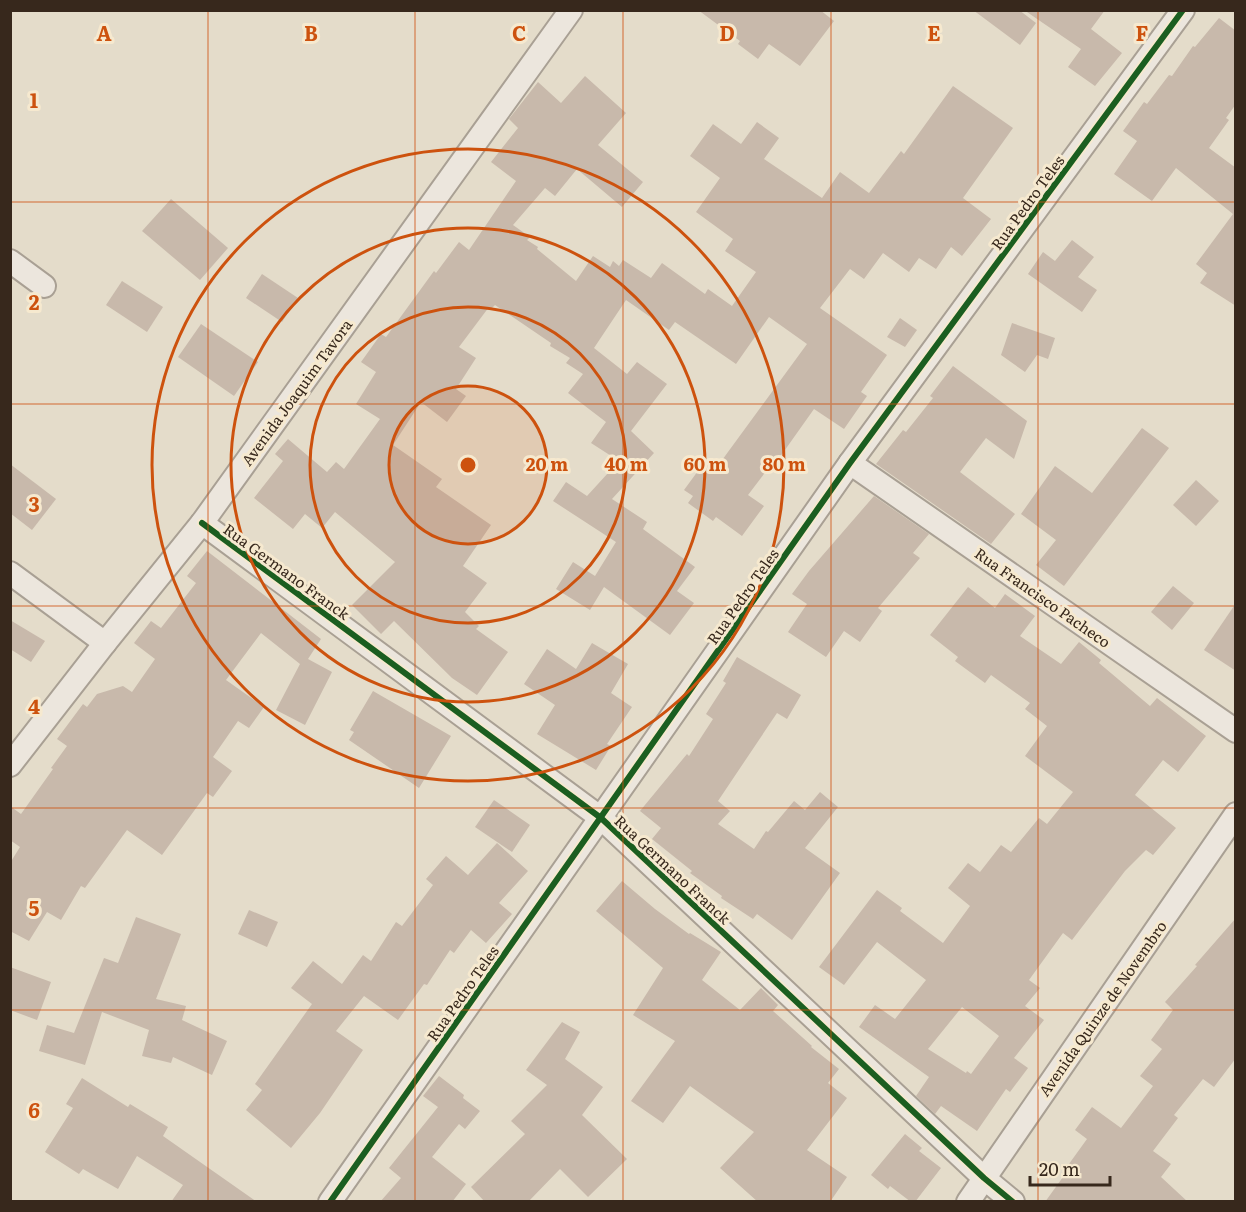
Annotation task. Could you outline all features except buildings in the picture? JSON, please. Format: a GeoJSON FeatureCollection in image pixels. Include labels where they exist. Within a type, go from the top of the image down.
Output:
{"type":"FeatureCollection","features":[{"type":"Feature","properties":{"kind":"street","name":"Avenida Joaquim Tavora"},"geometry":{"type":"LineString","coordinates":[[10,765],[202,523],[571,10]]}},
{"type":"Feature","properties":{"kind":"street","name":"Rua Pedro Teles"},"geometry":{"type":"LineString","coordinates":[[333,1200],[850,463],[1182,10]]}},
{"type":"Feature","properties":{"kind":"street"},"geometry":{"type":"LineString","coordinates":[[10,261],[44,286]]}},
{"type":"Feature","properties":{"kind":"street","name":"Rua Francisco Pacheco"},"geometry":{"type":"LineString","coordinates":[[850,463],[1236,732]]}},
{"type":"Feature","properties":{"kind":"street","name":"Rua Germano Franck"},"geometry":{"type":"LineString","coordinates":[[202,523],[601,818],[984,1178],[1013,1202]]}},
{"type":"Feature","properties":{"kind":"street"},"geometry":{"type":"LineString","coordinates":[[10,573],[105,643]]}},
{"type":"Feature","properties":{"kind":"street","name":"Avenida Quinze de Novembro"},"geometry":{"type":"LineString","coordinates":[[968,1202],[1236,814]]}},
{"type":"Feature","properties":{"kind":"cycle path"},"geometry":{"type":"LineString","coordinates":[[330,1202],[850,463],[1183,10]]}},
{"type":"Feature","properties":{"kind":"cycle path"},"geometry":{"type":"LineString","coordinates":[[202,523],[601,818],[984,1178],[1013,1202]]}}]}
